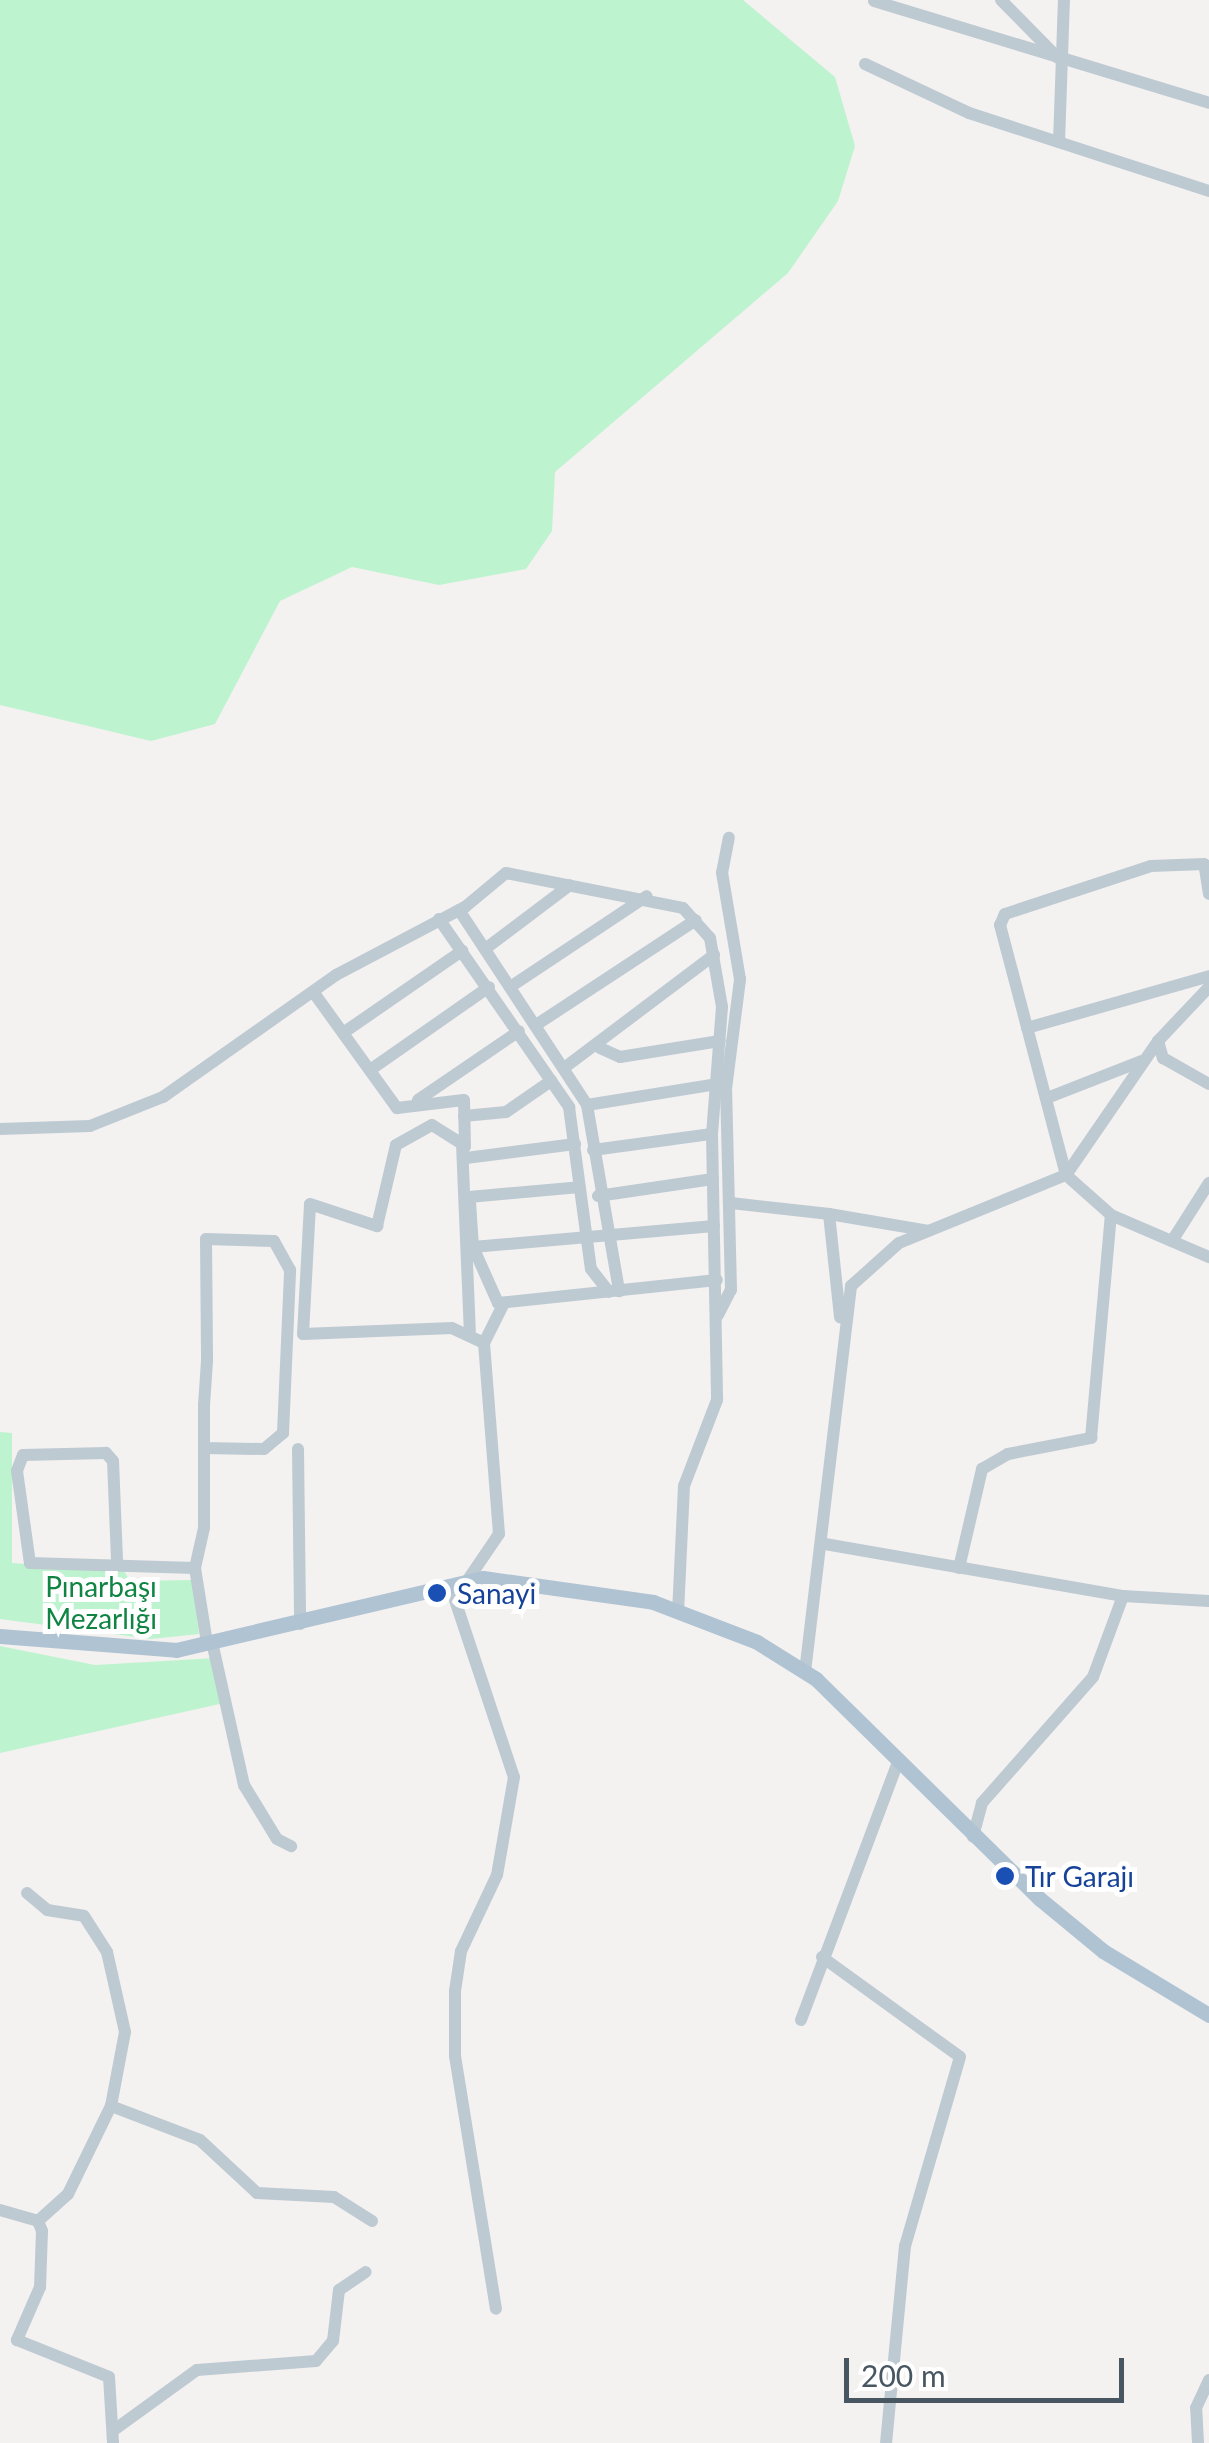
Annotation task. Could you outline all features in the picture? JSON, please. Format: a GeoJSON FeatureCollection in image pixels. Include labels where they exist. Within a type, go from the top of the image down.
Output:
{"type":"FeatureCollection","features":[{"type":"Feature","properties":{"kind":"main road"},"geometry":{"type":"LineString","coordinates":[[0,1636],[100,1650],[209,1643],[467,1581],[558,1582],[678,1612],[805,1672],[900,1759],[973,1837],[1103,1951],[1209,2015]]}},
{"type":"Feature","properties":{"kind":"main road"},"geometry":{"type":"LineString","coordinates":[[1181,1997],[1209,2001]]}},
{"type":"Feature","properties":{"kind":"street"},"geometry":{"type":"LineString","coordinates":[[1001,0],[1063,64]]}},
{"type":"Feature","properties":{"kind":"street"},"geometry":{"type":"LineString","coordinates":[[1059,142],[1064,0]]}},
{"type":"Feature","properties":{"kind":"street"},"geometry":{"type":"LineString","coordinates":[[874,1],[1063,64],[1209,102]]}},
{"type":"Feature","properties":{"kind":"street"},"geometry":{"type":"LineString","coordinates":[[865,64],[913,92],[1209,191]]}},
{"type":"Feature","properties":{"kind":"street"},"geometry":{"type":"LineString","coordinates":[[718,1315],[732,1290],[726,1090],[740,978],[722,873],[729,838]]}},
{"type":"Feature","properties":{"kind":"street"},"geometry":{"type":"LineString","coordinates":[[1209,894],[1204,864],[1184,861],[1005,914],[1000,938],[1066,1175],[1111,1215],[1209,1257]]}},
{"type":"Feature","properties":{"kind":"street"},"geometry":{"type":"LineString","coordinates":[[0,1129],[76,1129],[147,1104],[314,993],[459,910],[506,872],[647,896],[696,920],[714,955],[720,1041],[712,1134],[718,1315],[712,1424],[684,1486],[678,1612]]}},
{"type":"Feature","properties":{"kind":"street"},"geometry":{"type":"LineString","coordinates":[[485,949],[570,884]]}},
{"type":"Feature","properties":{"kind":"street"},"geometry":{"type":"LineString","coordinates":[[510,987],[647,896]]}},
{"type":"Feature","properties":{"kind":"street"},"geometry":{"type":"LineString","coordinates":[[459,910],[587,1105],[614,1291]]}},
{"type":"Feature","properties":{"kind":"street"},"geometry":{"type":"LineString","coordinates":[[439,919],[551,1080],[575,1144],[591,1269],[614,1291]]}},
{"type":"Feature","properties":{"kind":"street"},"geometry":{"type":"LineString","coordinates":[[536,1025],[696,920]]}},
{"type":"Feature","properties":{"kind":"street"},"geometry":{"type":"LineString","coordinates":[[344,1032],[462,951]]}},
{"type":"Feature","properties":{"kind":"street"},"geometry":{"type":"LineString","coordinates":[[564,1068],[600,1048],[714,955]]}},
{"type":"Feature","properties":{"kind":"street"},"geometry":{"type":"LineString","coordinates":[[1026,1028],[1209,976]]}},
{"type":"Feature","properties":{"kind":"street"},"geometry":{"type":"LineString","coordinates":[[841,1330],[865,1264],[928,1231],[1066,1175],[1158,1041],[1209,986]]}},
{"type":"Feature","properties":{"kind":"street"},"geometry":{"type":"LineString","coordinates":[[370,1070],[489,987]]}},
{"type":"Feature","properties":{"kind":"street"},"geometry":{"type":"LineString","coordinates":[[314,993],[396,1108],[464,1100],[473,1247],[489,1293],[504,1303],[716,1280]]}},
{"type":"Feature","properties":{"kind":"street"},"geometry":{"type":"LineString","coordinates":[[412,1104],[519,1031]]}},
{"type":"Feature","properties":{"kind":"street"},"geometry":{"type":"LineString","coordinates":[[600,1048],[620,1057],[720,1041]]}},
{"type":"Feature","properties":{"kind":"street"},"geometry":{"type":"LineString","coordinates":[[1158,1041],[1162,1058],[1209,1084]]}},
{"type":"Feature","properties":{"kind":"street"},"geometry":{"type":"LineString","coordinates":[[1047,1098],[1144,1060]]}},
{"type":"Feature","properties":{"kind":"street"},"geometry":{"type":"LineString","coordinates":[[464,1116],[506,1112],[551,1080]]}},
{"type":"Feature","properties":{"kind":"street"},"geometry":{"type":"LineString","coordinates":[[587,1105],[716,1084]]}},
{"type":"Feature","properties":{"kind":"street"},"geometry":{"type":"LineString","coordinates":[[470,1331],[462,1144],[432,1125],[396,1146],[377,1226],[310,1204],[303,1334],[470,1331],[484,1343]]}},
{"type":"Feature","properties":{"kind":"street"},"geometry":{"type":"LineString","coordinates":[[593,1150],[712,1134]]}},
{"type":"Feature","properties":{"kind":"street"},"geometry":{"type":"LineString","coordinates":[[466,1158],[575,1144]]}},
{"type":"Feature","properties":{"kind":"street"},"geometry":{"type":"LineString","coordinates":[[598,1196],[714,1179]]}},
{"type":"Feature","properties":{"kind":"street"},"geometry":{"type":"LineString","coordinates":[[1172,1241],[1209,1183]]}},
{"type":"Feature","properties":{"kind":"street"},"geometry":{"type":"LineString","coordinates":[[469,1198],[580,1187]]}},
{"type":"Feature","properties":{"kind":"street"},"geometry":{"type":"LineString","coordinates":[[730,1203],[830,1214],[928,1231]]}},
{"type":"Feature","properties":{"kind":"street"},"geometry":{"type":"LineString","coordinates":[[805,1672],[825,1544],[841,1330],[830,1214]]}},
{"type":"Feature","properties":{"kind":"street"},"geometry":{"type":"LineString","coordinates":[[958,1568],[982,1468],[1008,1454],[1091,1438],[1111,1215]]}},
{"type":"Feature","properties":{"kind":"street"},"geometry":{"type":"LineString","coordinates":[[473,1247],[714,1226]]}},
{"type":"Feature","properties":{"kind":"street"},"geometry":{"type":"LineString","coordinates":[[204,1448],[264,1448],[283,1432],[290,1270],[274,1241],[206,1239],[204,1448],[195,1568],[244,1785],[277,1839],[292,1846]]}},
{"type":"Feature","properties":{"kind":"street"},"geometry":{"type":"LineString","coordinates":[[467,1581],[499,1534],[484,1343],[504,1303]]}},
{"type":"Feature","properties":{"kind":"street"},"geometry":{"type":"LineString","coordinates":[[298,1450],[300,1624]]}},
{"type":"Feature","properties":{"kind":"street"},"geometry":{"type":"LineString","coordinates":[[117,1560],[113,1461],[106,1453],[23,1455],[17,1471],[30,1564],[117,1560],[195,1568]]}},
{"type":"Feature","properties":{"kind":"street"},"geometry":{"type":"LineString","coordinates":[[825,1544],[1123,1596],[1209,1601]]}},
{"type":"Feature","properties":{"kind":"street"},"geometry":{"type":"LineString","coordinates":[[450,1584],[514,1777],[497,1875],[467,1934],[455,1991],[455,2056],[496,2310]]}},
{"type":"Feature","properties":{"kind":"street"},"geometry":{"type":"LineString","coordinates":[[973,1837],[982,1803],[1092,1676],[1123,1596]]}},
{"type":"Feature","properties":{"kind":"street"},"geometry":{"type":"LineString","coordinates":[[800,2020],[900,1759]]}},
{"type":"Feature","properties":{"kind":"street"},"geometry":{"type":"LineString","coordinates":[[28,1892],[47,1910],[84,1916],[107,1952],[125,2032],[111,2106],[68,2194],[38,2220]]}},
{"type":"Feature","properties":{"kind":"street"},"geometry":{"type":"LineString","coordinates":[[822,1957],[960,2057],[906,2246],[886,2443]]}},
{"type":"Feature","properties":{"kind":"street"},"geometry":{"type":"LineString","coordinates":[[111,2106],[200,2140],[257,2193],[334,2197],[372,2221]]}},
{"type":"Feature","properties":{"kind":"street"},"geometry":{"type":"LineString","coordinates":[[0,2210],[38,2220]]}},
{"type":"Feature","properties":{"kind":"street"},"geometry":{"type":"LineString","coordinates":[[38,2220],[42,2274],[16,2340],[105,2373],[113,2436]]}},
{"type":"Feature","properties":{"kind":"street"},"geometry":{"type":"LineString","coordinates":[[113,2436],[197,2370],[316,2360],[334,2341],[339,2290],[366,2272]]}},
{"type":"Feature","properties":{"kind":"street"},"geometry":{"type":"LineString","coordinates":[[1198,2443],[1196,2408],[1209,2380]]}},
{"type":"Feature","properties":{"kind":"green space"},"geometry":{"type":"Polygon","coordinates":[[[0,0],[743,0],[835,77],[855,146],[838,201],[788,273],[555,472],[552,531],[526,569],[439,585],[352,567],[280,601],[215,724],[151,741],[0,705],[0,0]]]}},
{"type":"Feature","properties":{"kind":"green space","name":"Pınarbaşı Mezarlığı"},"geometry":{"type":"Polygon","coordinates":[[[0,1432],[12,1433],[12,1563],[124,1571],[130,1581],[192,1580],[199,1634],[151,1639],[0,1619],[0,1432]]]}},
{"type":"Feature","properties":{"kind":"green space"},"geometry":{"type":"Polygon","coordinates":[[[0,1646],[95,1665],[215,1658],[224,1703],[0,1753],[0,1646]]]}},
{"type":"Feature","properties":{"kind":"place","name":"Sanayi"},"geometry":{"type":"Point","coordinates":[437,1593]}},
{"type":"Feature","properties":{"kind":"place","name":"Tır Garajı"},"geometry":{"type":"Point","coordinates":[1005,1876]}}]}
